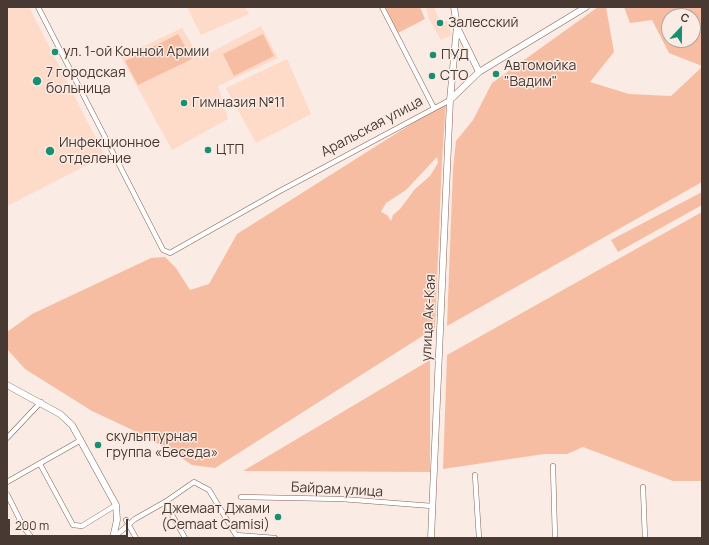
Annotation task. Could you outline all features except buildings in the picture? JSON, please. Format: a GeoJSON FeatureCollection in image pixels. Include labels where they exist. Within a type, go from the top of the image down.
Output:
{"type":"FeatureCollection","features":[{"type":"Feature","properties":{"kind":"main road"},"geometry":{"type":"LineString","coordinates":[[454,7],[457,26],[479,72]]}},
{"type":"Feature","properties":{"kind":"main road","name":"Аральская улица"},"geometry":{"type":"LineString","coordinates":[[450,100],[479,72],[586,7]]}},
{"type":"Feature","properties":{"kind":"main road","name":"улица Ак-Кая"},"geometry":{"type":"LineString","coordinates":[[431,538],[450,100],[457,26]]}},
{"type":"Feature","properties":{"kind":"main road"},"geometry":{"type":"LineString","coordinates":[[7,385],[41,402],[60,414],[72,425],[116,505],[117,520],[113,538]]}},
{"type":"Feature","properties":{"kind":"street","name":"Аральская улица"},"geometry":{"type":"LineString","coordinates":[[38,7],[163,250],[170,253],[284,189],[450,100]]}},
{"type":"Feature","properties":{"kind":"street"},"geometry":{"type":"LineString","coordinates":[[382,7],[434,108]]}},
{"type":"Feature","properties":{"kind":"street"},"geometry":{"type":"LineString","coordinates":[[7,438],[41,402]]}},
{"type":"Feature","properties":{"kind":"street"},"geometry":{"type":"LineString","coordinates":[[7,482],[81,440]]}},
{"type":"Feature","properties":{"kind":"street"},"geometry":{"type":"LineString","coordinates":[[40,464],[73,525],[82,526],[116,505]]}},
{"type":"Feature","properties":{"kind":"street"},"geometry":{"type":"LineString","coordinates":[[553,466],[555,538]]}},
{"type":"Feature","properties":{"kind":"street"},"geometry":{"type":"LineString","coordinates":[[475,475],[479,538]]}},
{"type":"Feature","properties":{"kind":"street"},"geometry":{"type":"LineString","coordinates":[[113,538],[134,519],[165,502],[194,482],[209,490],[236,535],[276,538]]}},
{"type":"Feature","properties":{"kind":"street"},"geometry":{"type":"LineString","coordinates":[[643,486],[645,538]]}},
{"type":"Feature","properties":{"kind":"street"},"geometry":{"type":"LineString","coordinates":[[7,494],[24,528],[32,538]]}},
{"type":"Feature","properties":{"kind":"street","name":"Байрам улица"},"geometry":{"type":"LineString","coordinates":[[241,497],[342,499],[432,506]]}},
{"type":"Feature","properties":{"kind":"street"},"geometry":{"type":"LineString","coordinates":[[165,502],[185,538]]}},
{"type":"Feature","properties":{"kind":"street"},"geometry":{"type":"LineString","coordinates":[[117,520],[134,519]]}},
{"type":"Feature","properties":{"kind":"street"},"geometry":{"type":"LineString","coordinates":[[126,520],[136,538]]}},
{"type":"Feature","properties":{"kind":"shaded area","name":"7 городская больница"},"geometry":{"type":"Polygon","coordinates":[[[7,7],[29,7],[105,156],[7,206],[7,7]]]}},
{"type":"Feature","properties":{"kind":"shaded area"},"geometry":{"type":"Polygon","coordinates":[[[187,7],[245,7],[249,14],[201,35],[187,7]]]}},
{"type":"Feature","properties":{"kind":"shaded area"},"geometry":{"type":"Polygon","coordinates":[[[385,7],[420,7],[425,19],[398,33],[385,7]]]}},
{"type":"Feature","properties":{"kind":"shaded area","name":"Залесский"},"geometry":{"type":"Polygon","coordinates":[[[426,7],[434,7],[440,21],[447,21],[452,35],[441,40],[429,19],[426,7]]]}},
{"type":"Feature","properties":{"kind":"shaded area"},"geometry":{"type":"Polygon","coordinates":[[[598,7],[606,7],[614,52],[590,82],[629,94],[671,96],[702,67],[702,182],[447,326],[453,169],[456,141],[473,120],[492,83],[598,7]]]}},
{"type":"Feature","properties":{"kind":"shaded area"},"geometry":{"type":"Polygon","coordinates":[[[624,7],[702,7],[702,66],[669,53],[666,48],[701,48],[701,8],[661,8],[661,37],[652,20],[630,23],[624,7]]]}},
{"type":"Feature","properties":{"kind":"shaded area","name":"Гимназия №11"},"geometry":{"type":"Polygon","coordinates":[[[261,26],[278,58],[218,86],[228,119],[172,150],[121,57],[182,28],[200,58],[261,26]]]}},
{"type":"Feature","properties":{"kind":"shaded area"},"geometry":{"type":"Polygon","coordinates":[[[178,34],[192,59],[138,85],[125,61],[178,34]]]}},
{"type":"Feature","properties":{"kind":"shaded area"},"geometry":{"type":"Polygon","coordinates":[[[263,34],[274,56],[234,76],[223,54],[263,34]]]}},
{"type":"Feature","properties":{"kind":"shaded area"},"geometry":{"type":"Polygon","coordinates":[[[287,59],[311,114],[256,143],[226,88],[287,59]]]}},
{"type":"Feature","properties":{"kind":"shaded area"},"geometry":{"type":"Polygon","coordinates":[[[446,102],[435,328],[215,468],[192,465],[141,434],[92,411],[25,369],[7,349],[7,332],[32,314],[151,258],[165,257],[176,268],[190,290],[209,284],[237,234],[446,102]],[[437,157],[406,190],[386,203],[381,212],[387,215],[391,221],[393,215],[400,209],[415,189],[430,176],[438,163],[437,157]]]}},
{"type":"Feature","properties":{"kind":"shaded area"},"geometry":{"type":"Polygon","coordinates":[[[702,192],[702,205],[618,252],[611,240],[702,192]]]}},
{"type":"Feature","properties":{"kind":"shaded area"},"geometry":{"type":"Polygon","coordinates":[[[702,212],[702,481],[673,481],[583,447],[567,454],[544,454],[443,469],[447,355],[702,212]]]}},
{"type":"Feature","properties":{"kind":"shaded area"},"geometry":{"type":"Polygon","coordinates":[[[430,360],[430,472],[243,471],[430,360]]]}},
{"type":"Feature","properties":{"kind":"place","name":"Залесский"},"geometry":{"type":"Point","coordinates":[440,23]}},
{"type":"Feature","properties":{"kind":"place","name":"ул. 1-ой Конной Армии"},"geometry":{"type":"Point","coordinates":[55,52]}},
{"type":"Feature","properties":{"kind":"place","name":"ПУД"},"geometry":{"type":"Point","coordinates":[433,55]}},
{"type":"Feature","properties":{"kind":"place","name":"Автомойка \"Вадим\""},"geometry":{"type":"Point","coordinates":[496,74]}},
{"type":"Feature","properties":{"kind":"place","name":"СТО"},"geometry":{"type":"Point","coordinates":[432,76]}},
{"type":"Feature","properties":{"kind":"place","name":"7 городская больница"},"geometry":{"type":"Point","coordinates":[37,81]}},
{"type":"Feature","properties":{"kind":"place","name":"Гимназия №11"},"geometry":{"type":"Point","coordinates":[184,103]}},
{"type":"Feature","properties":{"kind":"place","name":"ЦТП"},"geometry":{"type":"Point","coordinates":[208,150]}},
{"type":"Feature","properties":{"kind":"place","name":"Инфекционное отделение"},"geometry":{"type":"Point","coordinates":[50,151]}},
{"type":"Feature","properties":{"kind":"place","name":"скульптурная группа «Беседа»"},"geometry":{"type":"Point","coordinates":[98,445]}},
{"type":"Feature","properties":{"kind":"place","name":"Джемаат Джами (Cemaat Camisi)"},"geometry":{"type":"Point","coordinates":[278,517]}}]}
